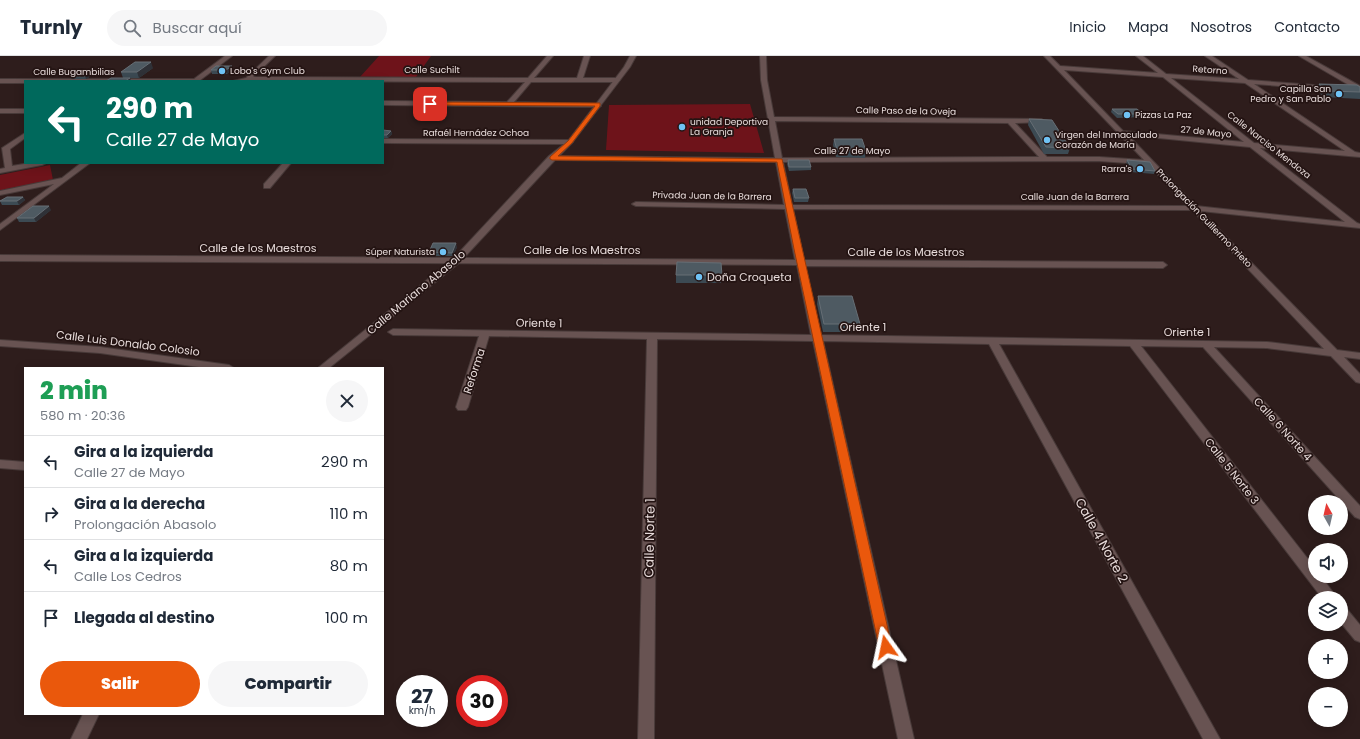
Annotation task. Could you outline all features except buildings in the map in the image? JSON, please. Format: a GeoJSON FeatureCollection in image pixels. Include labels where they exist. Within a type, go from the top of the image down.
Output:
{"type":"FeatureCollection","features":[{"type":"Feature","properties":{"kind":"street"},"geometry":{"type":"LineString","coordinates":[[197,80],[229,56]]}},
{"type":"Feature","properties":{"kind":"street"},"geometry":{"type":"LineString","coordinates":[[248,79],[272,56]]}},
{"type":"Feature","properties":{"kind":"street"},"geometry":{"type":"LineString","coordinates":[[509,104],[550,56]]}},
{"type":"Feature","properties":{"kind":"street"},"geometry":{"type":"LineString","coordinates":[[579,80],[587,56]]}},
{"type":"Feature","properties":{"kind":"street"},"geometry":{"type":"LineString","coordinates":[[616,80],[627,67],[633,56]]}},
{"type":"Feature","properties":{"kind":"street"},"geometry":{"type":"LineString","coordinates":[[763,56],[764,80],[788,207],[906,739]]}},
{"type":"Feature","properties":{"kind":"street","name":"Prolongación Guillermo Prieto"},"geometry":{"type":"LineString","coordinates":[[1047,56],[1360,380]]}},
{"type":"Feature","properties":{"kind":"street","name":"Calle Narciso Mendoza"},"geometry":{"type":"LineString","coordinates":[[1139,56],[1358,227]]}},
{"type":"Feature","properties":{"kind":"street"},"geometry":{"type":"LineString","coordinates":[[1208,56],[1356,154],[1360,159]]}},
{"type":"Feature","properties":{"kind":"street"},"geometry":{"type":"LineString","coordinates":[[1302,56],[1360,89]]}},
{"type":"Feature","properties":{"kind":"street","name":"Retorno"},"geometry":{"type":"LineString","coordinates":[[1058,68],[1360,89]]}},
{"type":"Feature","properties":{"kind":"street","name":"Calle Suchilt"},"geometry":{"type":"LineString","coordinates":[[242,80],[616,80]]}},
{"type":"Feature","properties":{"kind":"street","name":"Calle Mariano Abasolo"},"geometry":{"type":"LineString","coordinates":[[324,367],[456,261],[552,158],[570,142],[616,80]]}},
{"type":"Feature","properties":{"kind":"street","name":"Calle Bugambilias"},"geometry":{"type":"LineString","coordinates":[[0,81],[24,81]]}},
{"type":"Feature","properties":{"kind":"street"},"geometry":{"type":"LineString","coordinates":[[384,103],[598,105]]}},
{"type":"Feature","properties":{"kind":"street"},"geometry":{"type":"LineString","coordinates":[[0,111],[24,111]]}},
{"type":"Feature","properties":{"kind":"street","name":"Calle Paso de la Oveja"},"geometry":{"type":"LineString","coordinates":[[771,119],[1041,121]]}},
{"type":"Feature","properties":{"kind":"street"},"geometry":{"type":"LineString","coordinates":[[1010,121],[1045,159]]}},
{"type":"Feature","properties":{"kind":"street","name":"27 de Mayo"},"geometry":{"type":"LineString","coordinates":[[1122,133],[1356,154]]}},
{"type":"Feature","properties":{"kind":"street"},"geometry":{"type":"LineString","coordinates":[[9,170],[6,148],[24,136]]}},
{"type":"Feature","properties":{"kind":"street","name":"Rafaél Hernádez Ochoa"},"geometry":{"type":"LineString","coordinates":[[384,141],[570,142]]}},
{"type":"Feature","properties":{"kind":"street","name":"Calle 27 de Mayo"},"geometry":{"type":"LineString","coordinates":[[552,158],[779,160],[1099,159],[1151,163]]}},
{"type":"Feature","properties":{"kind":"street"},"geometry":{"type":"LineString","coordinates":[[0,172],[37,164]]}},
{"type":"Feature","properties":{"kind":"street"},"geometry":{"type":"LineString","coordinates":[[0,228],[85,164]]}},
{"type":"Feature","properties":{"kind":"street"},"geometry":{"type":"LineString","coordinates":[[267,186],[286,164]]}},
{"type":"Feature","properties":{"kind":"street"},"geometry":{"type":"LineString","coordinates":[[0,193],[63,180]]}},
{"type":"Feature","properties":{"kind":"street","name":"Privada Juan de la Barrera"},"geometry":{"type":"LineString","coordinates":[[636,204],[788,207]]}},
{"type":"Feature","properties":{"kind":"street","name":"Calle Juan de la Barrera"},"geometry":{"type":"LineString","coordinates":[[788,207],[1195,208],[1358,227]]}},
{"type":"Feature","properties":{"kind":"street","name":"Calle de los Maestros"},"geometry":{"type":"LineString","coordinates":[[0,258],[801,264],[1163,264]]}},
{"type":"Feature","properties":{"kind":"street","name":"Oriente 1"},"geometry":{"type":"LineString","coordinates":[[393,332],[1267,345],[1360,356]]}},
{"type":"Feature","properties":{"kind":"street","name":"Reforma"},"geometry":{"type":"LineString","coordinates":[[462,407],[485,334]]}},
{"type":"Feature","properties":{"kind":"street","name":"Calle Norte 1"},"geometry":{"type":"LineString","coordinates":[[646,739],[652,337]]}},
{"type":"Feature","properties":{"kind":"street","name":"Calle 4 Norte 2"},"geometry":{"type":"LineString","coordinates":[[992,340],[1212,739]]}},
{"type":"Feature","properties":{"kind":"street","name":"Calle Luis Donaldo Colosio"},"geometry":{"type":"LineString","coordinates":[[0,343],[100,350],[222,367]]}},
{"type":"Feature","properties":{"kind":"street","name":"Calle 5 Norte 3"},"geometry":{"type":"LineString","coordinates":[[1133,343],[1325,591]]}},
{"type":"Feature","properties":{"kind":"street","name":"Calle 6 Norte 4"},"geometry":{"type":"LineString","coordinates":[[1206,344],[1360,514]]}},
{"type":"Feature","properties":{"kind":"street"},"geometry":{"type":"LineString","coordinates":[[0,464],[24,466]]}},
{"type":"Feature","properties":{"kind":"street"},"geometry":{"type":"LineString","coordinates":[[1348,621],[1360,636]]}},
{"type":"Feature","properties":{"kind":"street"},"geometry":{"type":"LineString","coordinates":[[79,739],[91,715]]}},
{"type":"Feature","properties":{"kind":"shaded area"},"geometry":{"type":"Polygon","coordinates":[[[379,56],[431,56],[416,77],[360,77],[379,56]]]}},
{"type":"Feature","properties":{"kind":"shaded area","name":"unidad Deportiva La Granja"},"geometry":{"type":"Polygon","coordinates":[[[750,104],[764,153],[606,150],[609,105],[750,104]]]}},
{"type":"Feature","properties":{"kind":"shaded area"},"geometry":{"type":"Polygon","coordinates":[[[50,165],[53,180],[0,191],[0,175],[50,165]]]}},
{"type":"Feature","properties":{"kind":"place","name":"Lobo's Gym Club"},"geometry":{"type":"Point","coordinates":[222,71]}},
{"type":"Feature","properties":{"kind":"place","name":"Capilla San Pedro y San Pablo"},"geometry":{"type":"Point","coordinates":[1339,94]}},
{"type":"Feature","properties":{"kind":"place","name":"Pizzas La Paz"},"geometry":{"type":"Point","coordinates":[1127,115]}},
{"type":"Feature","properties":{"kind":"place","name":"unidad Deportiva La Granja"},"geometry":{"type":"Point","coordinates":[682,127]}},
{"type":"Feature","properties":{"kind":"place","name":"Virgen del Inmaculado Corazón de María"},"geometry":{"type":"Point","coordinates":[1047,140]}},
{"type":"Feature","properties":{"kind":"place","name":"Rarra's"},"geometry":{"type":"Point","coordinates":[1140,169]}},
{"type":"Feature","properties":{"kind":"place","name":"Súper Naturista"},"geometry":{"type":"Point","coordinates":[443,252]}},
{"type":"Feature","properties":{"kind":"place","name":"Doña Croqueta"},"geometry":{"type":"Point","coordinates":[699,277]}},
{"type":"Feature","properties":{"kind":"route"},"geometry":{"type":"LineString","coordinates":[[430,104],[598,105],[570,142],[552,158],[779,160],[788,207],[886,647]]}}]}
